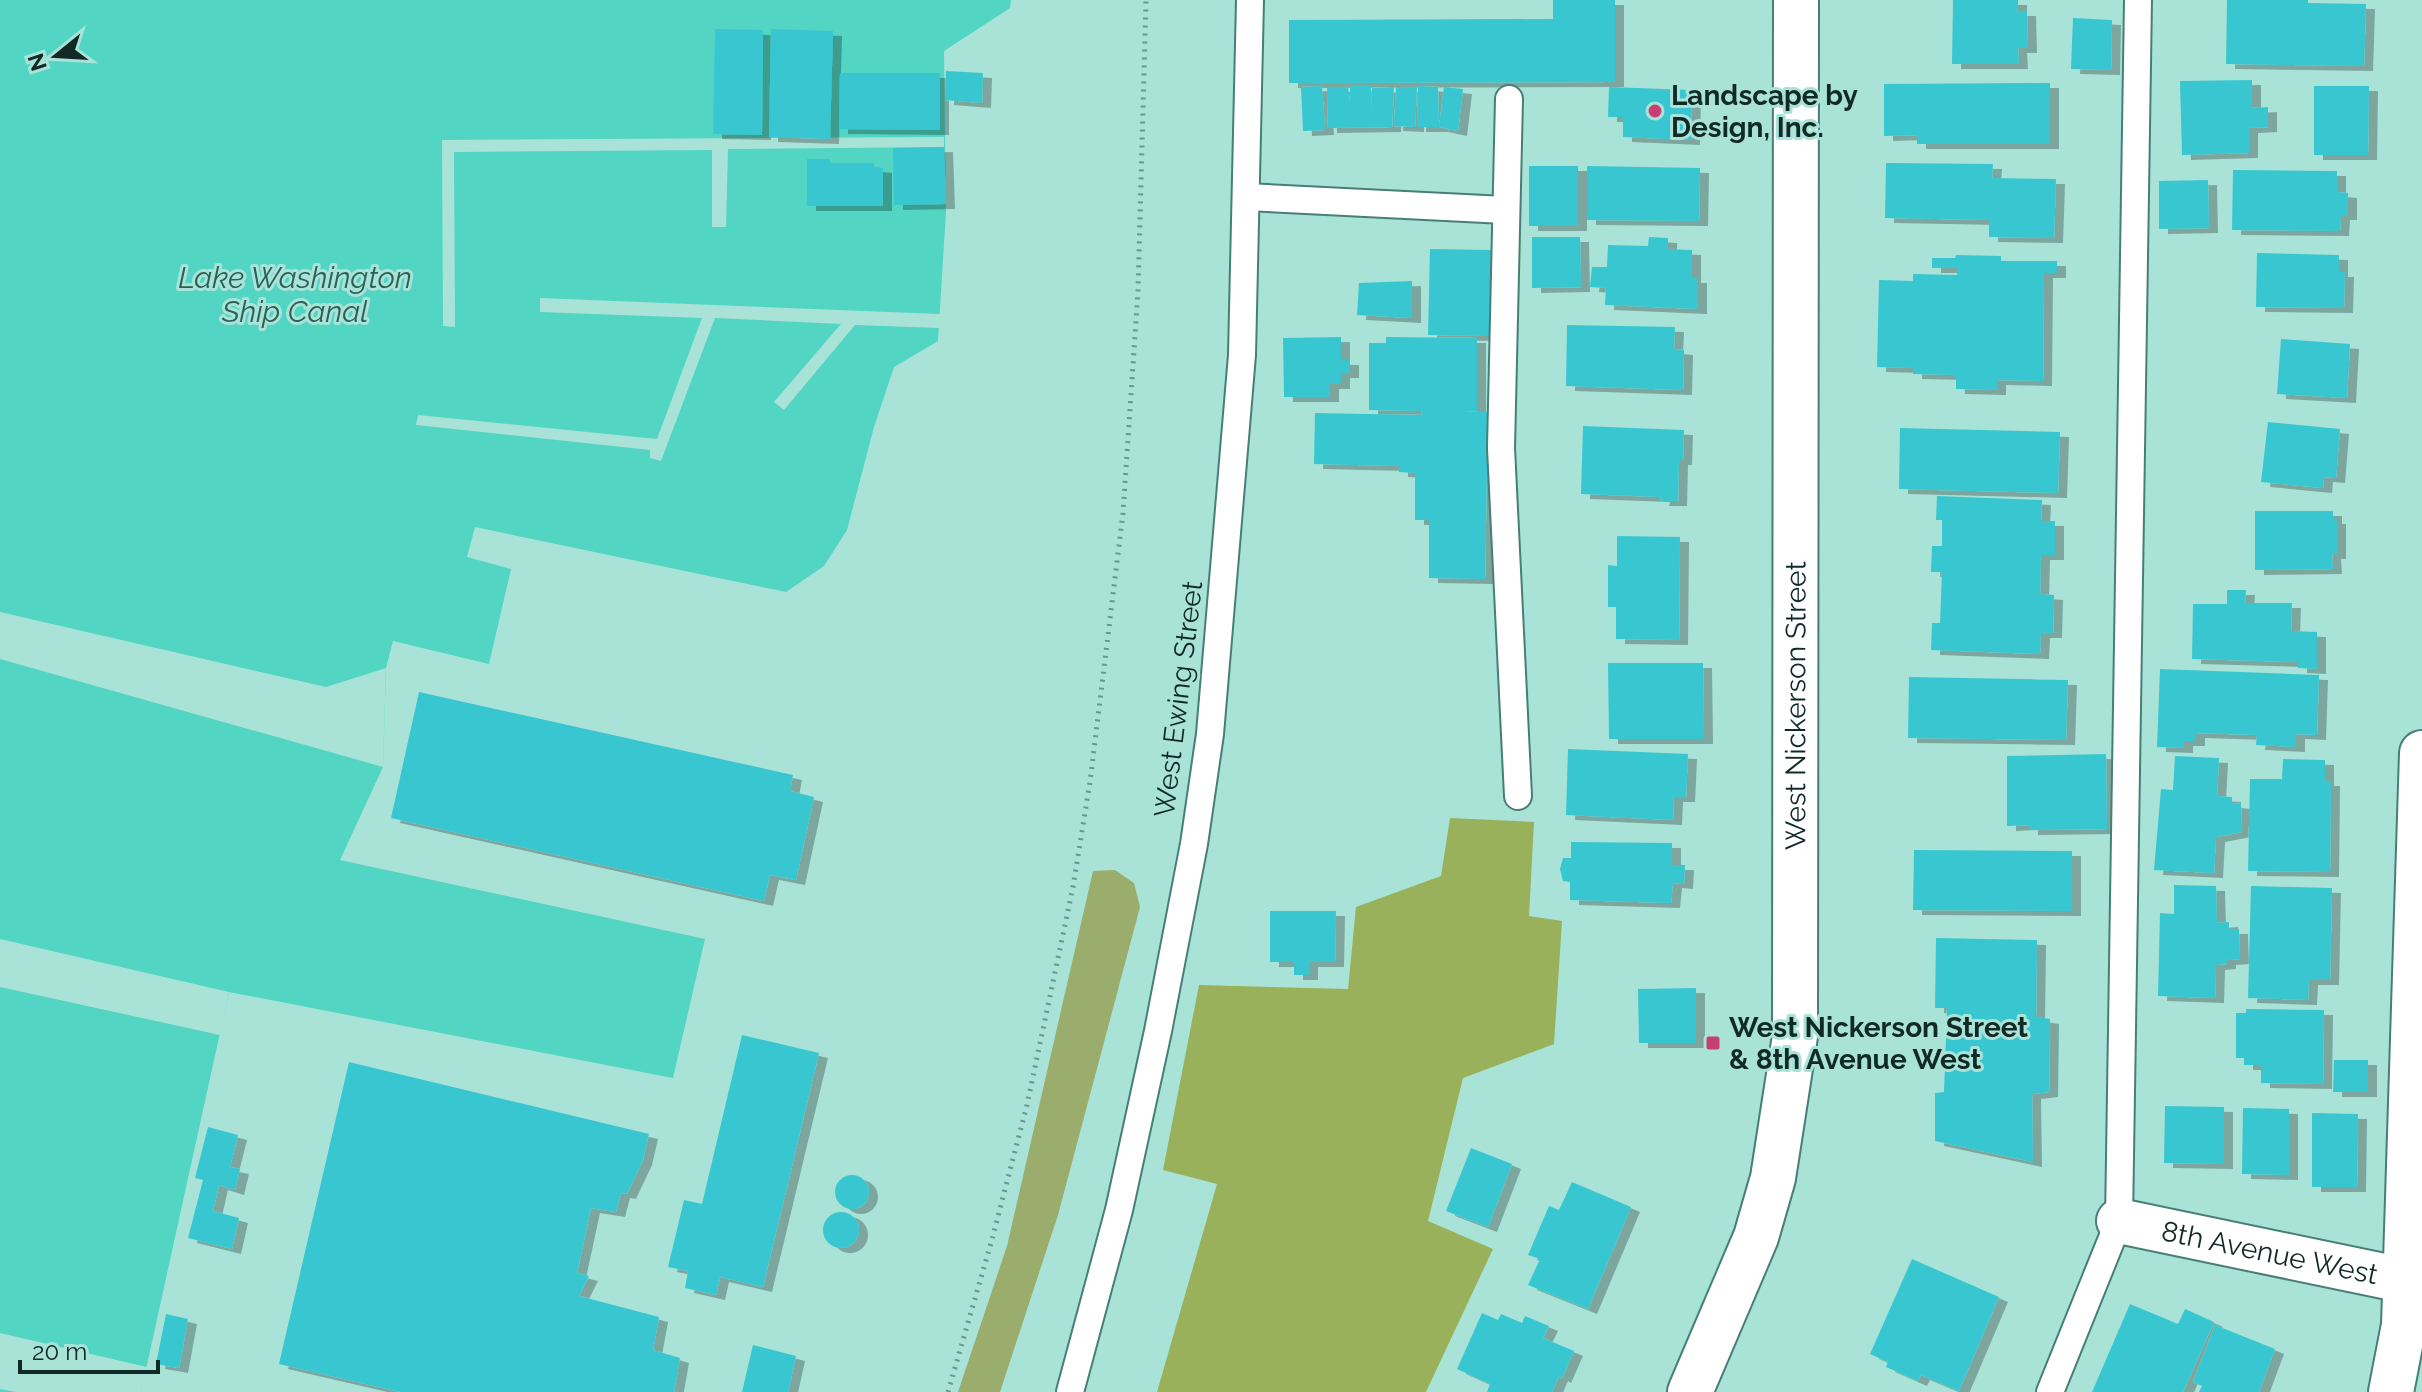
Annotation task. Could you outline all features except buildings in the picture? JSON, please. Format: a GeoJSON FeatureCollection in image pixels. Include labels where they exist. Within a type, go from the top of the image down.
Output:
{"type":"FeatureCollection","features":[{"type":"Feature","properties":{"kind":"main road","name":"West Nickerson Street"},"geometry":{"type":"LineString","coordinates":[[1690,1392],[1756,1237],[1773,1178],[1795,1036],[1796,0]]}},
{"type":"Feature","properties":{"kind":"main road"},"geometry":{"type":"LineString","coordinates":[[2391,1392],[2413,1282],[2422,753]]}},
{"type":"Feature","properties":{"kind":"main road","name":"8th Avenue West"},"geometry":{"type":"LineString","coordinates":[[2119,1221],[2413,1282]]}},
{"type":"Feature","properties":{"kind":"lane","name":"West Ewing Street"},"geometry":{"type":"LineString","coordinates":[[1070,1392],[1119,1210],[1190,866],[1206,765],[1242,355],[1250,0]]}},
{"type":"Feature","properties":{"kind":"lane"},"geometry":{"type":"LineString","coordinates":[[2050,1392],[2119,1221],[2138,0]]}},
{"type":"Feature","properties":{"kind":"lane"},"geometry":{"type":"LineString","coordinates":[[1509,99],[1501,448],[1518,796]]}},
{"type":"Feature","properties":{"kind":"lane"},"geometry":{"type":"LineString","coordinates":[[1247,197],[1505,210]]}},
{"type":"Feature","properties":{"kind":"path"},"geometry":{"type":"LineString","coordinates":[[948,1392],[1027,1105],[1073,887],[1090,782],[1123,513],[1138,291],[1146,0]]}},
{"type":"Feature","properties":{"kind":"shaded area"},"geometry":{"type":"Polygon","coordinates":[[[1450,818],[1534,822],[1529,916],[1562,921],[1554,1044],[1463,1078],[1428,1221],[1493,1249],[1426,1392],[1157,1392],[1217,1184],[1163,1170],[1199,985],[1348,989],[1356,907],[1441,876],[1450,818]]]}},
{"type":"Feature","properties":{"kind":"shaded area"},"geometry":{"type":"Polygon","coordinates":[[[1115,870],[1134,883],[1140,907],[1058,1215],[1000,1392],[958,1392],[1007,1246],[1093,871],[1115,870]]]}},
{"type":"Feature","properties":{"kind":"water","name":"Lake Washington Ship Canal"},"geometry":{"type":"Polygon","coordinates":[[[0,0],[1011,0],[1010,8],[944,51],[946,211],[938,341],[894,367],[874,427],[847,530],[824,566],[786,592],[475,527],[467,557],[511,569],[489,664],[393,641],[386,668],[383,767],[340,860],[705,939],[673,1078],[229,992],[141,1392],[0,1392],[0,0]]]}},
{"type":"Feature","properties":{"kind":"pier"},"geometry":{"type":"Polygon","coordinates":[[[944,137],[944,147],[728,149],[726,227],[712,227],[712,150],[454,152],[455,327],[443,326],[442,140],[944,137]]]}},
{"type":"Feature","properties":{"kind":"pier"},"geometry":{"type":"Polygon","coordinates":[[[540,298],[940,314],[940,328],[855,325],[784,410],[774,402],[841,324],[715,318],[661,461],[650,458],[650,450],[416,425],[418,415],[657,439],[702,318],[540,312],[540,298]]]}},
{"type":"Feature","properties":{"kind":"pier"},"geometry":{"type":"Polygon","coordinates":[[[0,612],[326,687],[386,668],[383,767],[0,659],[0,612]]]}},
{"type":"Feature","properties":{"kind":"pier"},"geometry":{"type":"Polygon","coordinates":[[[0,939],[229,992],[220,1035],[0,987],[0,939]]]}},
{"type":"Feature","properties":{"kind":"pier"},"geometry":{"type":"Polygon","coordinates":[[[0,1333],[147,1367],[141,1392],[16,1392],[0,1389],[0,1333]]]}},
{"type":"Feature","properties":{"kind":"place","name":"Landscape by Design, Inc."},"geometry":{"type":"Point","coordinates":[1655,111]}},
{"type":"Feature","properties":{"kind":"place","name":"West Nickerson Street & 8th Avenue West"},"geometry":{"type":"Point","coordinates":[1713,1043]}}]}
